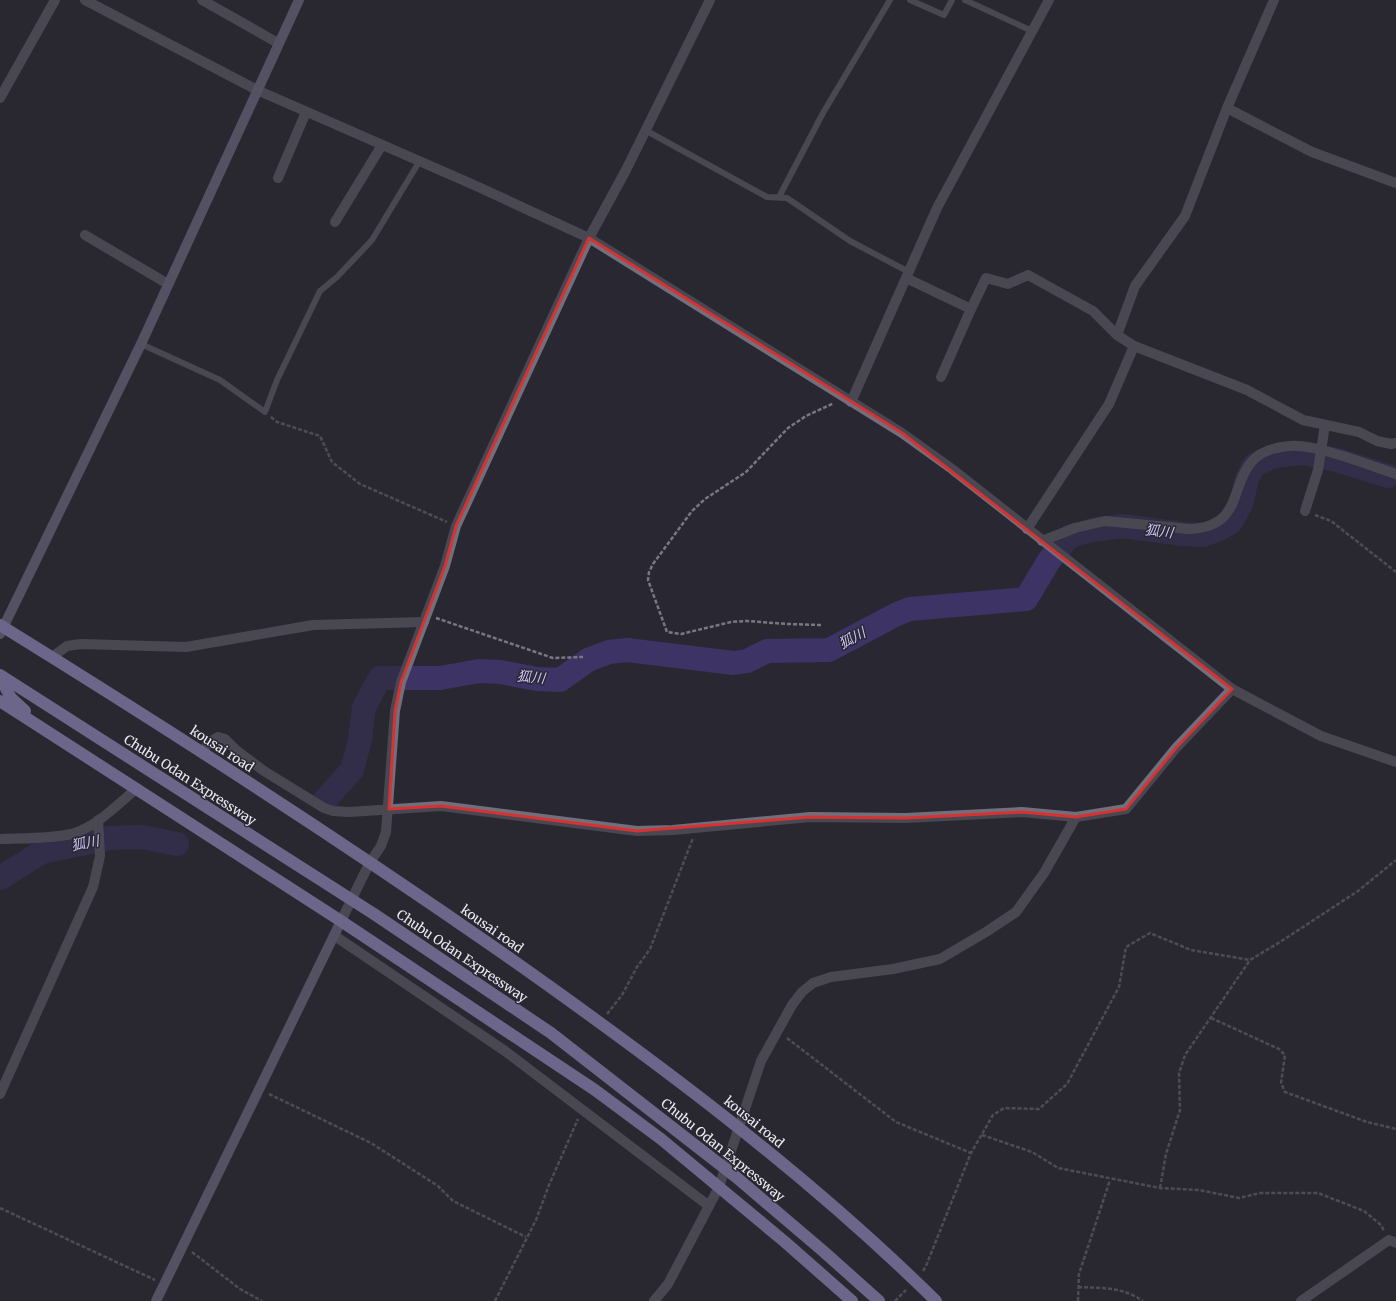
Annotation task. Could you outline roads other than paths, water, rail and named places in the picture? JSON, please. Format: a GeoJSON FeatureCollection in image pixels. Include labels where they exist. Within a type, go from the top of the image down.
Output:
{"type":"FeatureCollection","features":[{"type":"Feature","properties":{"kind":"highway","name":"kousai road"},"geometry":{"type":"LineString","coordinates":[[1,629],[52,657],[370,862],[601,1022],[740,1128],[833,1206],[936,1301]]}},
{"type":"Feature","properties":{"kind":"highway"},"geometry":{"type":"LineString","coordinates":[[0,676],[11,698],[45,730]]}},
{"type":"Feature","properties":{"kind":"highway","name":"Chubu Odan Expressway"},"geometry":{"type":"LineString","coordinates":[[0,676],[381,919],[551,1033],[736,1177],[879,1301]]}},
{"type":"Feature","properties":{"kind":"highway"},"geometry":{"type":"LineString","coordinates":[[0,701],[341,921],[595,1090],[661,1139],[785,1242],[852,1301]]}},
{"type":"Feature","properties":{"kind":"street"},"geometry":{"type":"LineString","coordinates":[[0,98],[54,0]]}},
{"type":"Feature","properties":{"kind":"street"},"geometry":{"type":"LineString","coordinates":[[85,0],[257,90],[474,185],[589,238],[902,433],[946,465],[1232,690],[1321,736],[1396,762]]}},
{"type":"Feature","properties":{"kind":"street"},"geometry":{"type":"LineString","coordinates":[[202,0],[278,43]]}},
{"type":"Feature","properties":{"kind":"street"},"geometry":{"type":"LineString","coordinates":[[1,629],[141,344],[299,0]]}},
{"type":"Feature","properties":{"kind":"street"},"geometry":{"type":"LineString","coordinates":[[156,1301],[370,862],[381,846],[386,832],[389,809],[395,711],[401,682],[445,566],[456,526],[589,238],[710,0]]}},
{"type":"Feature","properties":{"kind":"street"},"geometry":{"type":"LineString","coordinates":[[848,400],[908,275],[936,208],[1049,0]]}},
{"type":"Feature","properties":{"kind":"street"},"geometry":{"type":"LineString","coordinates":[[1117,335],[1135,286],[1185,216],[1227,108],[1274,0]]}},
{"type":"Feature","properties":{"kind":"street"},"geometry":{"type":"LineString","coordinates":[[1227,108],[1312,152],[1396,183]]}},
{"type":"Feature","properties":{"kind":"street"},"geometry":{"type":"LineString","coordinates":[[278,178],[306,112]]}},
{"type":"Feature","properties":{"kind":"street"},"geometry":{"type":"LineString","coordinates":[[335,222],[382,145]]}},
{"type":"Feature","properties":{"kind":"street"},"geometry":{"type":"LineString","coordinates":[[85,235],[168,284]]}},
{"type":"Feature","properties":{"kind":"street"},"geometry":{"type":"LineString","coordinates":[[908,275],[971,309]]}},
{"type":"Feature","properties":{"kind":"street"},"geometry":{"type":"LineString","coordinates":[[941,377],[986,278],[1008,284],[1028,276],[1093,312],[1117,335],[1134,346],[1247,390],[1303,420],[1359,432],[1377,441],[1391,444],[1396,443]]}},
{"type":"Feature","properties":{"kind":"street"},"geometry":{"type":"LineString","coordinates":[[1027,529],[1109,404],[1134,346]]}},
{"type":"Feature","properties":{"kind":"street"},"geometry":{"type":"LineString","coordinates":[[1305,511],[1318,470],[1325,425]]}},
{"type":"Feature","properties":{"kind":"street"},"geometry":{"type":"LineString","coordinates":[[1043,541],[1076,528],[1105,521],[1189,529],[1215,524],[1226,515],[1234,502],[1239,482],[1253,458],[1268,451],[1289,446],[1305,446],[1396,474]]}},
{"type":"Feature","properties":{"kind":"street"},"geometry":{"type":"LineString","coordinates":[[52,657],[67,646],[81,644],[186,647],[313,625],[425,618]]}},
{"type":"Feature","properties":{"kind":"street"},"geometry":{"type":"LineString","coordinates":[[201,752],[210,742],[218,738],[225,739],[236,750],[264,771],[324,808],[349,812],[441,806],[637,831],[697,828],[810,817],[906,818],[1022,812],[1076,817],[1126,810],[1176,748],[1232,690]]}},
{"type":"Feature","properties":{"kind":"street"},"geometry":{"type":"LineString","coordinates":[[0,839],[41,837],[72,833],[98,821],[137,788]]}},
{"type":"Feature","properties":{"kind":"street"},"geometry":{"type":"LineString","coordinates":[[654,1301],[668,1284],[719,1187],[740,1128],[761,1061],[792,1005],[802,992],[813,983],[831,977],[893,969],[940,959],[986,932],[1016,912],[1044,873],[1076,817]]}},
{"type":"Feature","properties":{"kind":"street"},"geometry":{"type":"LineString","coordinates":[[0,1094],[93,887],[100,856],[98,821]]}},
{"type":"Feature","properties":{"kind":"street"},"geometry":{"type":"LineString","coordinates":[[334,936],[505,1051],[709,1206]]}},
{"type":"Feature","properties":{"kind":"street"},"geometry":{"type":"LineString","coordinates":[[1301,1301],[1393,1241]]}},
{"type":"Feature","properties":{"kind":"lane"},"geometry":{"type":"LineString","coordinates":[[779,197],[823,112],[890,0]]}},
{"type":"Feature","properties":{"kind":"lane"},"geometry":{"type":"LineString","coordinates":[[910,0],[944,15],[952,0]]}},
{"type":"Feature","properties":{"kind":"lane"},"geometry":{"type":"LineString","coordinates":[[965,0],[1032,31]]}},
{"type":"Feature","properties":{"kind":"lane"},"geometry":{"type":"LineString","coordinates":[[645,130],[767,197],[787,198],[850,241],[908,275]]}},
{"type":"Feature","properties":{"kind":"lane"},"geometry":{"type":"LineString","coordinates":[[141,344],[220,380],[265,412],[277,380],[320,291],[372,240],[419,162]]}},
{"type":"Feature","properties":{"kind":"waterway","name":"狐川"},"geometry":{"type":"LineString","coordinates":[[325,800],[352,770],[360,740],[364,707],[380,678],[440,678],[479,671],[500,672],[537,679],[560,680],[588,660],[609,652],[627,650],[734,663],[747,661],[767,651],[829,650],[897,614],[910,609],[1026,599],[1050,559],[1070,536],[1093,530],[1122,526],[1183,534],[1203,535],[1217,530],[1231,522],[1241,504],[1247,479],[1254,465],[1274,456],[1303,453],[1337,460],[1388,476]]}},
{"type":"Feature","properties":{"kind":"waterway","name":"狐川"},"geometry":{"type":"LineString","coordinates":[[0,878],[42,852],[110,838],[142,837],[177,844]]}}]}
